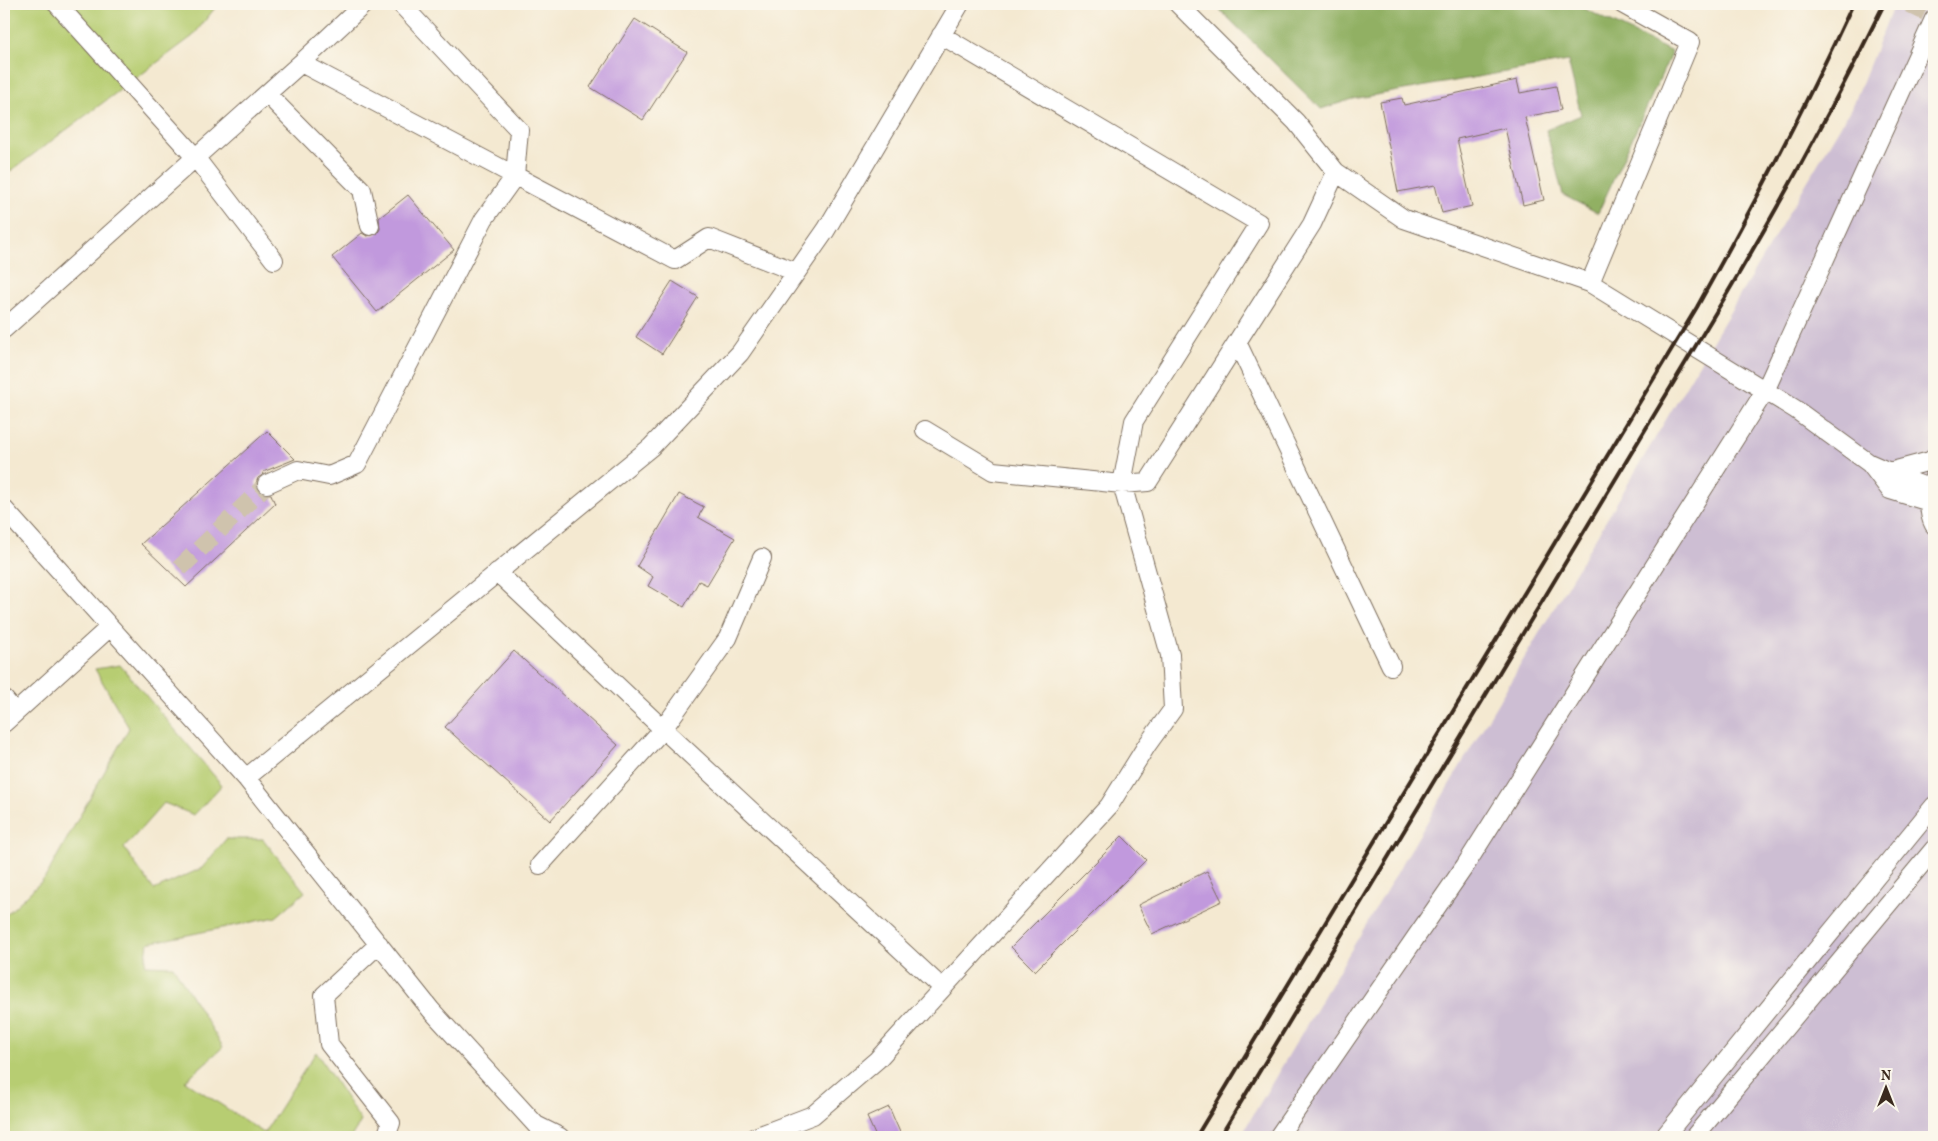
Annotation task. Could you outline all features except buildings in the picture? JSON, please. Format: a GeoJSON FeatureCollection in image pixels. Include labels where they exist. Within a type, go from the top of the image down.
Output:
{"type":"FeatureCollection","features":[{"type":"Feature","properties":{"kind":"street"},"geometry":{"type":"LineString","coordinates":[[57,4],[195,157],[274,260]]}},
{"type":"Feature","properties":{"kind":"street"},"geometry":{"type":"LineString","coordinates":[[4,329],[267,94],[364,4]]}},
{"type":"Feature","properties":{"kind":"street"},"geometry":{"type":"LineString","coordinates":[[267,484],[298,470],[329,476],[357,464],[484,218],[515,176],[519,130],[401,4]]}},
{"type":"Feature","properties":{"kind":"street"},"geometry":{"type":"LineString","coordinates":[[246,778],[651,447],[740,353],[826,230],[960,4]]}},
{"type":"Feature","properties":{"kind":"street"},"geometry":{"type":"LineString","coordinates":[[1178,4],[1296,122],[1336,172],[1404,219],[1590,283],[1795,409],[1869,463],[1932,491]]}},
{"type":"Feature","properties":{"kind":"street"},"geometry":{"type":"LineString","coordinates":[[1590,283],[1690,42],[1622,4]]}},
{"type":"Feature","properties":{"kind":"street"},"geometry":{"type":"LineString","coordinates":[[1278,1137],[1464,866],[1765,391],[1934,18]]}},
{"type":"Feature","properties":{"kind":"street"},"geometry":{"type":"LineString","coordinates":[[755,1137],[813,1115],[877,1060],[1110,806],[1147,745],[1173,709],[1170,655],[1122,484],[1134,422],[1259,223],[942,35]]}},
{"type":"Feature","properties":{"kind":"street"},"geometry":{"type":"LineString","coordinates":[[301,63],[675,260],[709,238],[796,272]]}},
{"type":"Feature","properties":{"kind":"street"},"geometry":{"type":"LineString","coordinates":[[267,94],[362,190],[370,226]]}},
{"type":"Feature","properties":{"kind":"street"},"geometry":{"type":"LineString","coordinates":[[924,430],[993,470],[1122,484],[1148,482],[1312,224],[1336,172]]}},
{"type":"Feature","properties":{"kind":"street"},"geometry":{"type":"LineString","coordinates":[[1237,342],[1391,666]]}},
{"type":"Feature","properties":{"kind":"street"},"geometry":{"type":"LineString","coordinates":[[1889,472],[1930,461],[1934,458]]}},
{"type":"Feature","properties":{"kind":"street"},"geometry":{"type":"LineString","coordinates":[[1869,463],[1890,490],[1932,491]]}},
{"type":"Feature","properties":{"kind":"street"},"geometry":{"type":"LineString","coordinates":[[1932,491],[1929,515],[1934,525]]}},
{"type":"Feature","properties":{"kind":"street"},"geometry":{"type":"LineString","coordinates":[[4,509],[246,778],[431,1010],[532,1131],[560,1137]]}},
{"type":"Feature","properties":{"kind":"street"},"geometry":{"type":"LineString","coordinates":[[540,866],[663,729],[728,638],[762,558]]}},
{"type":"Feature","properties":{"kind":"street"},"geometry":{"type":"LineString","coordinates":[[498,572],[663,729],[942,988]]}},
{"type":"Feature","properties":{"kind":"street"},"geometry":{"type":"LineString","coordinates":[[8,711],[110,627]]}},
{"type":"Feature","properties":{"kind":"street"},"geometry":{"type":"LineString","coordinates":[[1664,1137],[1934,806]]}},
{"type":"Feature","properties":{"kind":"street"},"geometry":{"type":"LineString","coordinates":[[1694,1137],[1934,849]]}},
{"type":"Feature","properties":{"kind":"street"},"geometry":{"type":"LineString","coordinates":[[378,944],[324,995],[329,1044],[392,1123],[386,1137]]}},
{"type":"Feature","properties":{"kind":"shaded area"},"geometry":{"type":"Polygon","coordinates":[[[1894,4],[1934,4],[1934,1137],[1240,1137],[1854,103],[1894,4]]]}},
{"type":"Feature","properties":{"kind":"green space"},"geometry":{"type":"Polygon","coordinates":[[[4,4],[218,4],[193,36],[4,176],[4,4]]]}},
{"type":"Feature","properties":{"kind":"green space"},"geometry":{"type":"Polygon","coordinates":[[[1214,4],[1575,4],[1672,52],[1598,213],[1563,195],[1546,130],[1581,115],[1568,61],[1353,99],[1321,109],[1214,4]]]}},
{"type":"Feature","properties":{"kind":"green space"},"geometry":{"type":"Polygon","coordinates":[[[120,665],[222,785],[194,815],[164,803],[124,848],[154,890],[202,868],[226,839],[263,839],[305,892],[276,917],[148,943],[145,965],[173,966],[223,1047],[185,1081],[264,1133],[316,1052],[361,1121],[351,1137],[4,1137],[4,917],[45,878],[129,728],[95,669],[120,665]]]}},
{"type":"Feature","properties":{"kind":"tunnel"},"geometry":{"type":"LineString","coordinates":[[1909,4],[1934,16]]}},
{"type":"Feature","properties":{"kind":"tunnel"},"geometry":{"type":"LineString","coordinates":[[180,568],[267,484]]}},
{"type":"Feature","properties":{"kind":"railway"},"geometry":{"type":"LineString","coordinates":[[1196,1137],[1697,307],[1778,157],[1853,4]]}},
{"type":"Feature","properties":{"kind":"railway"},"geometry":{"type":"LineString","coordinates":[[1220,1137],[1725,297],[1827,115],[1884,4]]}}]}
